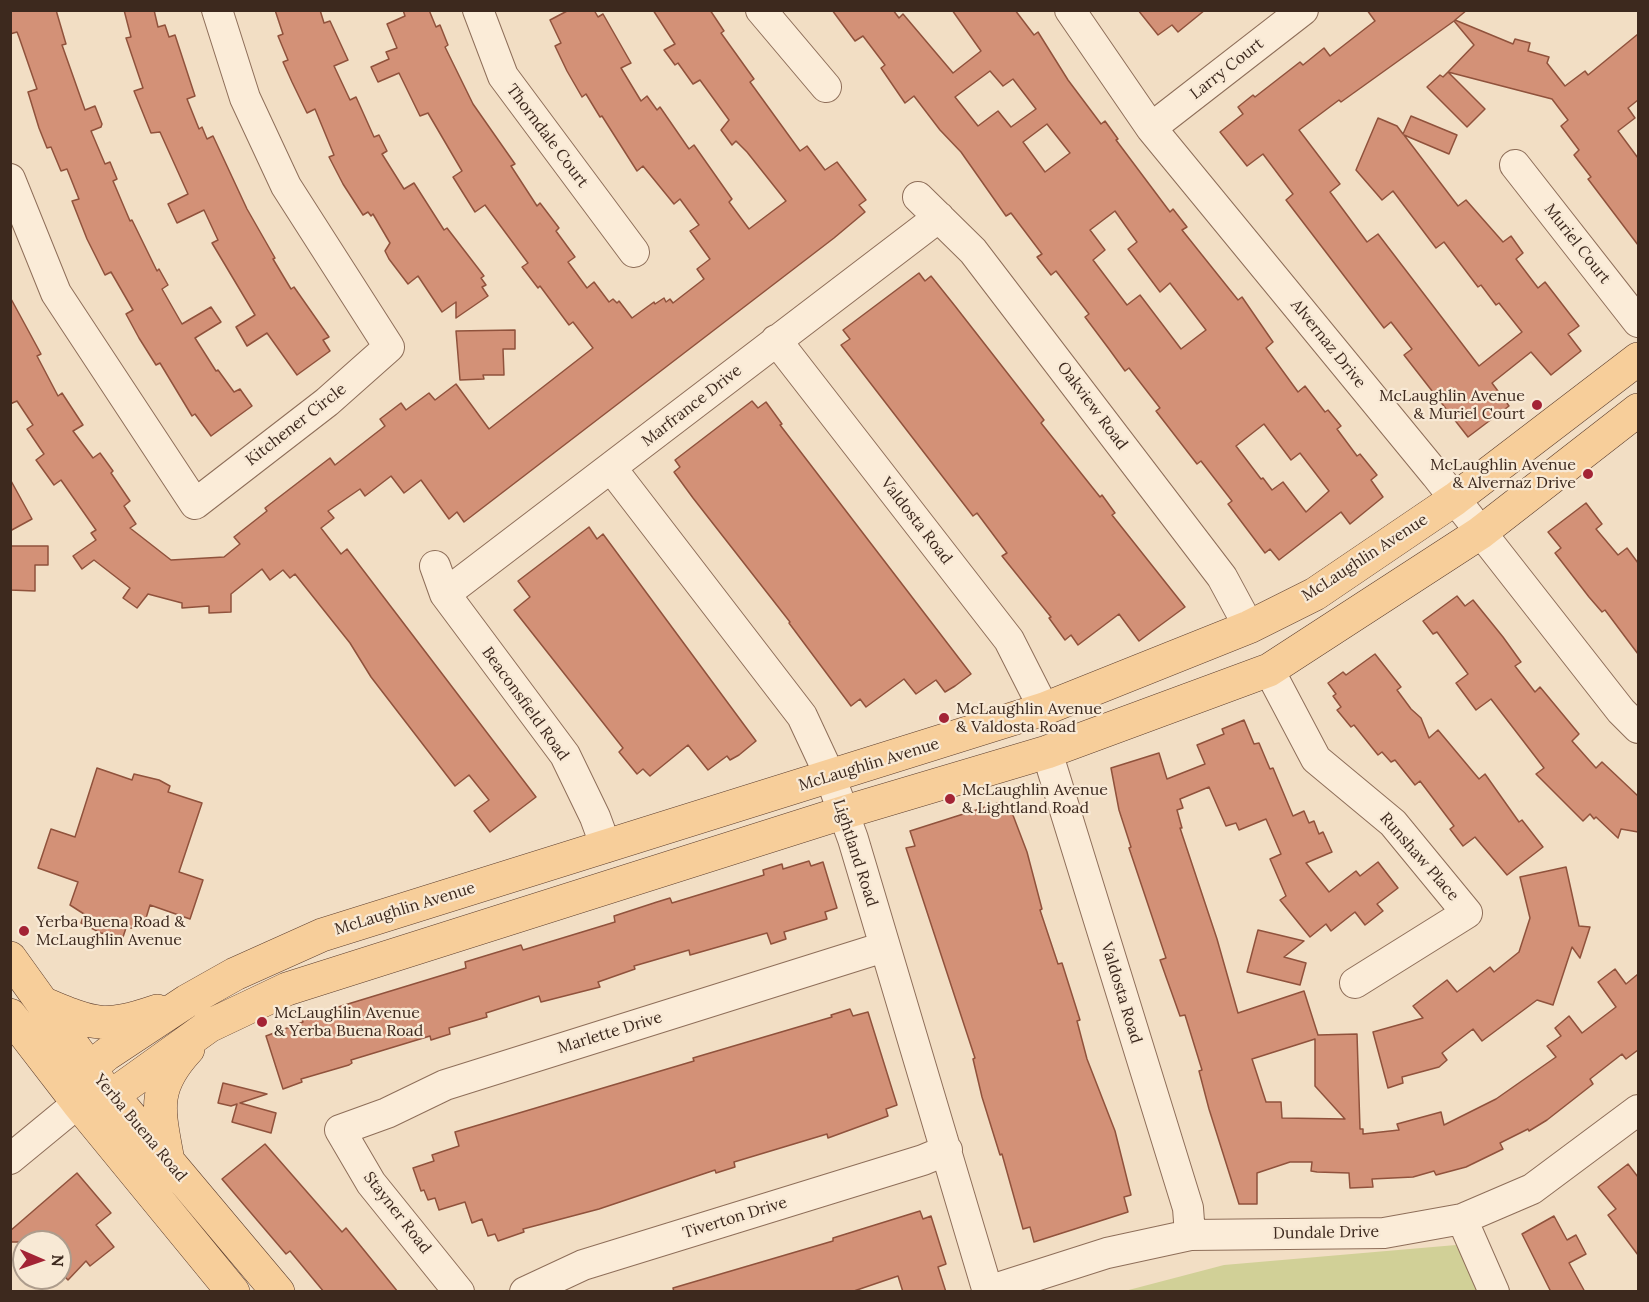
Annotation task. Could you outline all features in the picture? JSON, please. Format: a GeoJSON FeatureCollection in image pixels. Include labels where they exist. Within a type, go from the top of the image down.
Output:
{"type":"FeatureCollection","features":[{"type":"Feature","properties":{"kind":"main road","name":"McLaughlin Avenue"},"geometry":{"type":"LineString","coordinates":[[90,1068],[107,1054],[187,1001],[235,974],[322,934],[1044,709],[1249,627],[1315,594],[1455,499],[1638,359]]}},
{"type":"Feature","properties":{"kind":"main road"},"geometry":{"type":"LineString","coordinates":[[90,1068],[78,1103],[110,1097],[208,1026],[287,988],[842,813],[1047,752],[1269,670],[1480,533],[1638,410]]}},
{"type":"Feature","properties":{"kind":"main road","name":"Yerba Buena Road"},"geometry":{"type":"LineString","coordinates":[[10,958],[110,1097],[125,1110],[278,1292]]}},
{"type":"Feature","properties":{"kind":"main road"},"geometry":{"type":"LineString","coordinates":[[45,1004],[98,1024],[130,1020],[187,1001]]}},
{"type":"Feature","properties":{"kind":"main road","name":"Yerba Buena Road"},"geometry":{"type":"LineString","coordinates":[[10,1015],[78,1103],[233,1292]]}},
{"type":"Feature","properties":{"kind":"main road"},"geometry":{"type":"LineString","coordinates":[[168,1161],[161,1123],[160,1097],[169,1069],[208,1026]]}},
{"type":"Feature","properties":{"kind":"street","name":"Kitchener Circle"},"geometry":{"type":"LineString","coordinates":[[10,180],[56,293],[195,504],[327,402],[389,347],[286,186],[245,98],[217,10]]}},
{"type":"Feature","properties":{"kind":"street","name":"Thorndale Court"},"geometry":{"type":"LineString","coordinates":[[478,10],[503,76],[634,252]]}},
{"type":"Feature","properties":{"kind":"street"},"geometry":{"type":"LineString","coordinates":[[761,10],[826,87]]}},
{"type":"Feature","properties":{"kind":"street","name":"Alvernaz Drive"},"geometry":{"type":"LineString","coordinates":[[1070,10],[1151,128],[1455,499],[1614,702],[1638,728]]}},
{"type":"Feature","properties":{"kind":"street","name":"Larry Court"},"geometry":{"type":"LineString","coordinates":[[1151,128],[1303,10]]}},
{"type":"Feature","properties":{"kind":"street","name":"Muriel Court"},"geometry":{"type":"LineString","coordinates":[[1515,165],[1638,322]]}},
{"type":"Feature","properties":{"kind":"street","name":"Oakview Road"},"geometry":{"type":"LineString","coordinates":[[918,197],[973,250],[1222,577],[1249,627]]}},
{"type":"Feature","properties":{"kind":"street","name":"Marfrance Drive"},"geometry":{"type":"LineString","coordinates":[[445,594],[612,469],[776,340],[939,217]]}},
{"type":"Feature","properties":{"kind":"street","name":"Valdosta Road"},"geometry":{"type":"LineString","coordinates":[[776,340],[1009,640],[1044,709]]}},
{"type":"Feature","properties":{"kind":"street","name":"Lightland Road"},"geometry":{"type":"LineString","coordinates":[[612,469],[802,716],[830,776],[853,840],[988,1291]]}},
{"type":"Feature","properties":{"kind":"street","name":"Beaconsfield Road"},"geometry":{"type":"LineString","coordinates":[[435,566],[445,594],[565,755],[595,817],[606,847]]}},
{"type":"Feature","properties":{"kind":"street","name":"Runshaw Place"},"geometry":{"type":"LineString","coordinates":[[1269,670],[1316,759],[1393,823],[1467,913],[1355,983]]}},
{"type":"Feature","properties":{"kind":"street","name":"Valdosta Road"},"geometry":{"type":"LineString","coordinates":[[1047,752],[1188,1208],[1190,1235]]}},
{"type":"Feature","properties":{"kind":"street","name":"Marlette Drive"},"geometry":{"type":"LineString","coordinates":[[340,1130],[387,1113],[445,1085],[884,947]]}},
{"type":"Feature","properties":{"kind":"street"},"geometry":{"type":"LineString","coordinates":[[10,1159],[78,1103]]}},
{"type":"Feature","properties":{"kind":"street","name":"Dundale Drive"},"geometry":{"type":"LineString","coordinates":[[988,1291],[1107,1253],[1190,1235],[1384,1233],[1461,1219],[1532,1189],[1638,1110]]}},
{"type":"Feature","properties":{"kind":"street","name":"Stayner Road"},"geometry":{"type":"LineString","coordinates":[[340,1130],[371,1184],[459,1292]]}},
{"type":"Feature","properties":{"kind":"street","name":"Tiverton Drive"},"geometry":{"type":"LineString","coordinates":[[525,1292],[583,1265],[923,1160],[947,1150]]}},
{"type":"Feature","properties":{"kind":"street"},"geometry":{"type":"LineString","coordinates":[[1461,1219],[1494,1292]]}},
{"type":"Feature","properties":{"kind":"shaded area"},"geometry":{"type":"Polygon","coordinates":[[[1456,1245],[1479,1291],[1121,1292],[1224,1265],[1456,1245]]]}},
{"type":"Feature","properties":{"kind":"building"},"geometry":{"type":"Polygon","coordinates":[[[10,10],[56,10],[66,44],[62,45],[85,110],[95,106],[102,124],[101,127],[91,131],[105,164],[110,162],[117,179],[113,181],[130,221],[132,220],[157,271],[159,269],[168,285],[162,289],[182,324],[211,307],[221,322],[195,338],[216,371],[218,370],[234,392],[240,389],[252,406],[211,436],[195,414],[192,416],[160,363],[156,365],[139,338],[126,314],[133,310],[111,272],[105,275],[87,239],[72,201],[79,199],[67,169],[61,171],[51,147],[47,148],[39,128],[28,92],[37,89],[17,32],[10,34],[10,10]]]}},
{"type":"Feature","properties":{"kind":"building"},"geometry":{"type":"Polygon","coordinates":[[[124,10],[154,10],[158,27],[165,25],[169,37],[175,35],[195,96],[187,99],[199,129],[202,127],[207,139],[213,136],[247,209],[275,258],[273,259],[291,289],[294,287],[329,337],[323,340],[330,351],[297,375],[267,333],[247,346],[236,327],[255,315],[212,243],[218,240],[204,210],[177,223],[168,204],[188,194],[160,132],[151,133],[134,91],[143,88],[126,38],[131,37],[124,10]]]}},
{"type":"Feature","properties":{"kind":"building"},"geometry":{"type":"Polygon","coordinates":[[[275,10],[320,10],[324,23],[330,21],[348,60],[334,66],[350,100],[356,97],[374,137],[379,135],[387,151],[382,154],[404,189],[414,183],[444,230],[447,228],[484,276],[481,278],[486,285],[482,287],[488,296],[456,318],[456,302],[442,312],[418,276],[408,284],[385,251],[390,243],[373,214],[371,216],[368,212],[363,215],[343,184],[329,157],[334,155],[315,109],[307,113],[283,62],[288,60],[278,36],[283,34],[275,10]]]}},
{"type":"Feature","properties":{"kind":"building"},"geometry":{"type":"Polygon","coordinates":[[[403,10],[429,10],[436,27],[440,25],[448,45],[445,47],[473,104],[515,164],[511,166],[537,206],[540,203],[559,228],[556,231],[575,257],[568,262],[587,288],[594,282],[609,302],[613,299],[617,303],[619,301],[632,318],[654,302],[655,304],[664,298],[666,302],[670,299],[673,303],[704,279],[697,269],[710,259],[690,231],[699,225],[680,199],[674,204],[643,166],[637,171],[602,116],[600,117],[586,94],[582,97],[567,71],[555,46],[561,43],[550,20],[569,10],[594,10],[598,17],[603,14],[631,63],[621,68],[641,101],[647,96],[657,110],[660,107],[689,149],[694,145],[732,199],[729,202],[749,229],[786,201],[747,152],[736,141],[732,145],[721,130],[729,120],[700,80],[693,84],[678,63],[675,65],[664,50],[675,44],[653,10],[710,10],[724,31],[721,33],[754,79],[750,82],[800,151],[807,146],[825,170],[837,162],[866,200],[859,205],[865,212],[834,238],[464,522],[457,512],[449,519],[421,480],[404,493],[391,476],[365,496],[360,489],[328,511],[334,518],[321,528],[341,554],[347,549],[536,797],[490,832],[474,811],[489,800],[469,775],[455,786],[371,677],[350,643],[295,574],[290,578],[283,570],[270,580],[262,569],[231,594],[231,612],[209,613],[209,606],[182,608],[182,603],[148,594],[137,608],[123,598],[130,588],[94,560],[82,569],[73,556],[96,540],[91,533],[96,530],[61,480],[54,485],[36,460],[44,454],[27,429],[33,425],[17,401],[10,404],[10,297],[41,354],[37,356],[58,396],[62,393],[83,425],[73,431],[93,458],[100,453],[130,501],[124,506],[136,524],[130,528],[171,560],[224,557],[240,544],[234,537],[267,511],[265,508],[330,458],[335,465],[385,426],[380,419],[401,403],[406,410],[429,393],[435,400],[456,384],[489,429],[593,348],[573,322],[569,325],[540,286],[538,288],[522,267],[528,263],[485,205],[475,212],[453,177],[462,171],[428,113],[420,116],[399,73],[378,82],[371,67],[389,59],[386,52],[397,48],[387,24],[405,16],[403,10]]]}},
{"type":"Feature","properties":{"kind":"building"},"geometry":{"type":"Polygon","coordinates":[[[832,10],[893,10],[899,18],[903,14],[953,73],[981,51],[952,10],[1015,10],[1034,35],[1038,32],[1068,80],[1101,124],[1105,121],[1118,139],[1116,140],[1170,212],[1173,209],[1187,227],[1182,230],[1238,300],[1242,297],[1273,342],[1266,348],[1298,392],[1305,386],[1325,412],[1328,410],[1341,426],[1337,429],[1357,456],[1360,454],[1377,475],[1371,480],[1383,497],[1350,524],[1341,512],[1279,560],[1270,549],[1265,553],[1228,504],[1232,501],[1201,461],[1197,464],[1156,411],[1160,408],[1129,368],[1125,371],[1085,317],[1089,314],[1056,271],[1051,275],[1037,257],[1042,254],[1011,213],[1006,216],[961,152],[940,130],[914,96],[905,103],[881,68],[885,65],[863,36],[855,41],[832,10]],[[990,71],[955,97],[978,126],[998,111],[1011,127],[1036,109],[1013,79],[1003,86],[990,71]],[[1047,124],[1023,142],[1045,172],[1070,153],[1047,124]],[[1115,211],[1090,230],[1105,250],[1093,260],[1127,305],[1140,295],[1181,349],[1206,330],[1170,283],[1160,292],[1128,249],[1137,242],[1115,211]],[[1264,424],[1236,446],[1272,490],[1283,482],[1306,512],[1329,491],[1300,453],[1291,460],[1264,424]]]}},
{"type":"Feature","properties":{"kind":"building"},"geometry":{"type":"Polygon","coordinates":[[[1138,10],[1205,10],[1178,32],[1172,25],[1158,35],[1138,10]]]}},
{"type":"Feature","properties":{"kind":"building"},"geometry":{"type":"Polygon","coordinates":[[[1367,10],[1467,10],[1455,20],[1513,44],[1515,39],[1530,43],[1528,51],[1549,57],[1547,63],[1565,86],[1585,71],[1588,75],[1638,34],[1638,100],[1628,108],[1635,118],[1618,131],[1638,158],[1638,245],[1588,179],[1591,177],[1574,155],[1579,150],[1561,126],[1568,120],[1552,99],[1448,72],[1474,45],[1454,21],[1299,130],[1340,184],[1330,192],[1367,242],[1378,234],[1479,366],[1522,332],[1499,303],[1496,305],[1481,285],[1478,287],[1444,242],[1436,248],[1393,191],[1382,200],[1356,170],[1378,118],[1397,126],[1403,134],[1411,116],[1457,135],[1449,154],[1404,135],[1458,206],[1466,200],[1503,242],[1511,236],[1523,253],[1516,259],[1538,288],[1545,282],[1579,326],[1568,334],[1581,351],[1551,375],[1531,352],[1492,383],[1509,406],[1468,437],[1404,355],[1412,349],[1391,322],[1384,328],[1286,200],[1293,194],[1263,154],[1247,166],[1220,132],[1243,114],[1238,107],[1253,95],[1255,97],[1300,62],[1303,65],[1324,48],[1330,56],[1375,21],[1367,10]]]}},
{"type":"Feature","properties":{"kind":"building"},"geometry":{"type":"Polygon","coordinates":[[[1448,72],[1485,109],[1467,127],[1427,87],[1440,75],[1443,77],[1448,72]]]}},
{"type":"Feature","properties":{"kind":"building"},"geometry":{"type":"Polygon","coordinates":[[[919,273],[925,281],[931,276],[955,306],[1044,420],[1041,423],[1100,497],[1102,495],[1115,513],[1112,515],[1185,607],[1139,641],[1119,614],[1078,645],[1071,635],[1065,640],[1049,618],[1051,617],[1002,556],[1007,553],[977,513],[973,516],[841,345],[850,339],[843,330],[919,273]]]}},
{"type":"Feature","properties":{"kind":"building"},"geometry":{"type":"Polygon","coordinates":[[[515,330],[515,349],[503,349],[504,375],[483,375],[484,379],[460,380],[456,331],[515,330]]]}},
{"type":"Feature","properties":{"kind":"building"},"geometry":{"type":"Polygon","coordinates":[[[752,401],[758,408],[766,402],[782,424],[780,425],[971,674],[945,692],[936,680],[916,694],[904,679],[866,707],[860,699],[851,706],[790,622],[674,472],[680,467],[675,460],[752,401]]]}},
{"type":"Feature","properties":{"kind":"building"},"geometry":{"type":"Polygon","coordinates":[[[10,479],[32,519],[10,531],[10,479]]]}},
{"type":"Feature","properties":{"kind":"building"},"geometry":{"type":"Polygon","coordinates":[[[1586,503],[1602,524],[1596,529],[1618,555],[1627,548],[1638,563],[1638,654],[1605,610],[1602,612],[1555,553],[1561,548],[1548,532],[1586,503]]]}},
{"type":"Feature","properties":{"kind":"building"},"geometry":{"type":"Polygon","coordinates":[[[589,527],[597,539],[603,534],[756,741],[739,755],[730,760],[727,756],[708,770],[688,745],[650,776],[643,769],[637,774],[619,752],[623,748],[514,610],[530,597],[518,581],[589,527]]]}},
{"type":"Feature","properties":{"kind":"building"},"geometry":{"type":"Polygon","coordinates":[[[10,546],[48,546],[48,565],[35,565],[35,591],[10,590],[10,546]]]}},
{"type":"Feature","properties":{"kind":"building"},"geometry":{"type":"Polygon","coordinates":[[[1457,596],[1465,606],[1473,600],[1503,637],[1521,662],[1515,666],[1535,692],[1540,687],[1579,734],[1572,741],[1596,768],[1602,762],[1638,796],[1638,832],[1621,829],[1618,838],[1590,814],[1583,821],[1536,774],[1544,768],[1491,699],[1476,710],[1456,683],[1468,674],[1437,632],[1433,634],[1423,621],[1457,596]]]}},
{"type":"Feature","properties":{"kind":"building"},"geometry":{"type":"Polygon","coordinates":[[[1375,654],[1401,687],[1397,690],[1421,718],[1429,738],[1438,730],[1479,779],[1485,774],[1519,822],[1522,820],[1543,847],[1507,875],[1475,837],[1463,846],[1450,829],[1454,826],[1420,781],[1415,785],[1395,760],[1391,762],[1382,752],[1378,755],[1354,725],[1351,727],[1337,710],[1341,707],[1328,683],[1343,672],[1346,675],[1375,654]]]}},
{"type":"Feature","properties":{"kind":"building"},"geometry":{"type":"Polygon","coordinates":[[[1244,720],[1254,744],[1259,743],[1270,769],[1273,768],[1293,816],[1304,811],[1309,823],[1314,821],[1319,834],[1323,832],[1332,852],[1306,863],[1329,892],[1356,871],[1360,876],[1378,862],[1398,888],[1377,904],[1383,911],[1365,925],[1355,912],[1331,931],[1326,924],[1310,937],[1280,900],[1286,896],[1270,859],[1281,854],[1266,819],[1239,830],[1236,823],[1226,826],[1209,787],[1180,799],[1183,808],[1177,810],[1182,828],[1180,828],[1217,939],[1238,1013],[1304,991],[1318,1035],[1357,1034],[1360,1129],[1363,1129],[1363,1134],[1399,1130],[1397,1124],[1441,1112],[1444,1125],[1496,1099],[1556,1057],[1547,1046],[1561,1036],[1555,1028],[1569,1016],[1582,1033],[1616,1007],[1598,982],[1615,969],[1626,984],[1638,974],[1638,1050],[1626,1059],[1622,1054],[1590,1079],[1593,1084],[1547,1120],[1529,1131],[1528,1129],[1500,1143],[1503,1149],[1466,1167],[1436,1175],[1434,1171],[1413,1177],[1372,1179],[1373,1187],[1350,1188],[1349,1173],[1311,1171],[1312,1162],[1290,1162],[1257,1173],[1257,1204],[1239,1204],[1209,1109],[1199,1071],[1202,1070],[1185,1015],[1180,1016],[1160,960],[1166,958],[1129,848],[1131,847],[1119,810],[1111,768],[1159,753],[1167,779],[1205,764],[1197,745],[1224,734],[1222,729],[1244,720]],[[1315,1039],[1252,1059],[1266,1102],[1281,1102],[1282,1118],[1345,1119],[1315,1086],[1315,1039]]]}},
{"type":"Feature","properties":{"kind":"building"},"geometry":{"type":"Polygon","coordinates":[[[97,768],[132,780],[134,774],[159,780],[170,786],[168,792],[202,803],[179,872],[203,880],[190,919],[150,905],[143,928],[126,928],[123,937],[101,933],[81,923],[84,914],[70,905],[78,882],[38,868],[51,829],[75,837],[97,768]]]}},
{"type":"Feature","properties":{"kind":"building"},"geometry":{"type":"Polygon","coordinates":[[[1001,802],[1004,812],[1011,810],[1027,852],[1042,909],[1040,910],[1058,964],[1062,963],[1080,1020],[1077,1021],[1087,1059],[1115,1131],[1131,1195],[1124,1197],[1128,1212],[1034,1242],[1030,1227],[1023,1229],[1002,1154],[1000,1155],[982,1097],[973,1059],[975,1058],[906,848],[915,846],[910,831],[1001,802]]]}},
{"type":"Feature","properties":{"kind":"building"},"geometry":{"type":"Polygon","coordinates":[[[809,861],[811,866],[823,862],[837,908],[825,912],[827,919],[784,932],[786,939],[771,944],[767,933],[690,955],[689,950],[634,966],[635,969],[598,982],[600,987],[541,1002],[539,996],[486,1013],[487,1017],[449,1028],[450,1034],[431,1040],[430,1036],[351,1060],[352,1063],[349,1065],[301,1079],[302,1082],[283,1089],[266,1036],[303,1022],[302,1018],[466,968],[465,962],[521,945],[523,950],[615,922],[614,916],[657,902],[670,898],[672,903],[764,875],[763,870],[782,864],[783,869],[809,861]]]}},
{"type":"Feature","properties":{"kind":"building"},"geometry":{"type":"Polygon","coordinates":[[[1566,867],[1579,926],[1590,927],[1580,958],[1572,947],[1553,1005],[1537,1000],[1482,1041],[1473,1029],[1442,1053],[1447,1060],[1439,1067],[1402,1077],[1403,1083],[1388,1088],[1373,1032],[1423,1018],[1413,1006],[1447,980],[1457,992],[1490,967],[1494,972],[1519,952],[1530,918],[1520,877],[1566,867]]]}},
{"type":"Feature","properties":{"kind":"building"},"geometry":{"type":"Polygon","coordinates":[[[1258,930],[1304,941],[1284,957],[1306,963],[1300,985],[1247,972],[1258,930]]]}},
{"type":"Feature","properties":{"kind":"building"},"geometry":{"type":"Polygon","coordinates":[[[850,1009],[853,1016],[868,1012],[897,1105],[886,1109],[888,1116],[828,1138],[827,1134],[734,1162],[735,1167],[716,1173],[715,1170],[599,1209],[523,1229],[524,1232],[498,1241],[495,1234],[488,1236],[482,1219],[472,1223],[465,1202],[439,1210],[435,1198],[428,1200],[424,1190],[421,1191],[413,1168],[434,1161],[432,1155],[459,1146],[455,1132],[694,1061],[693,1058],[832,1017],[831,1015],[850,1009]]]}},
{"type":"Feature","properties":{"kind":"building"},"geometry":{"type":"Polygon","coordinates":[[[223,1083],[267,1094],[240,1103],[276,1113],[271,1133],[232,1122],[237,1104],[231,1106],[218,1103],[223,1083]]]}},
{"type":"Feature","properties":{"kind":"building"},"geometry":{"type":"Polygon","coordinates":[[[265,1144],[342,1232],[346,1228],[398,1292],[324,1292],[290,1251],[286,1254],[222,1179],[265,1144]]]}},
{"type":"Feature","properties":{"kind":"building"},"geometry":{"type":"Polygon","coordinates":[[[1628,1164],[1638,1177],[1638,1255],[1608,1215],[1616,1209],[1598,1187],[1628,1164]]]}},
{"type":"Feature","properties":{"kind":"building"},"geometry":{"type":"Polygon","coordinates":[[[77,1173],[111,1213],[96,1225],[114,1247],[90,1266],[86,1261],[72,1276],[72,1230],[12,1230],[12,1242],[10,1242],[10,1231],[77,1173]]]}},
{"type":"Feature","properties":{"kind":"building"},"geometry":{"type":"Polygon","coordinates":[[[920,1211],[923,1219],[931,1216],[946,1264],[938,1267],[946,1292],[903,1292],[898,1276],[851,1292],[674,1292],[673,1288],[833,1241],[833,1238],[920,1211]]]}},
{"type":"Feature","properties":{"kind":"building"},"geometry":{"type":"Polygon","coordinates":[[[1554,1216],[1567,1240],[1576,1235],[1586,1254],[1569,1263],[1585,1292],[1551,1292],[1522,1234],[1554,1216]]]}},
{"type":"Feature","properties":{"kind":"place","name":"McLaughlin Avenue & Muriel Court"},"geometry":{"type":"Point","coordinates":[1537,405]}},
{"type":"Feature","properties":{"kind":"place","name":"McLaughlin Avenue & Alvernaz Drive"},"geometry":{"type":"Point","coordinates":[1588,474]}},
{"type":"Feature","properties":{"kind":"place","name":"McLaughlin Avenue & Valdosta Road"},"geometry":{"type":"Point","coordinates":[944,718]}},
{"type":"Feature","properties":{"kind":"place","name":"McLaughlin Avenue & Lightland Road"},"geometry":{"type":"Point","coordinates":[950,799]}},
{"type":"Feature","properties":{"kind":"place","name":"Yerba Buena Road & McLaughlin Avenue"},"geometry":{"type":"Point","coordinates":[24,931]}},
{"type":"Feature","properties":{"kind":"place","name":"McLaughlin Avenue & Yerba Buena Road"},"geometry":{"type":"Point","coordinates":[262,1022]}}]}
